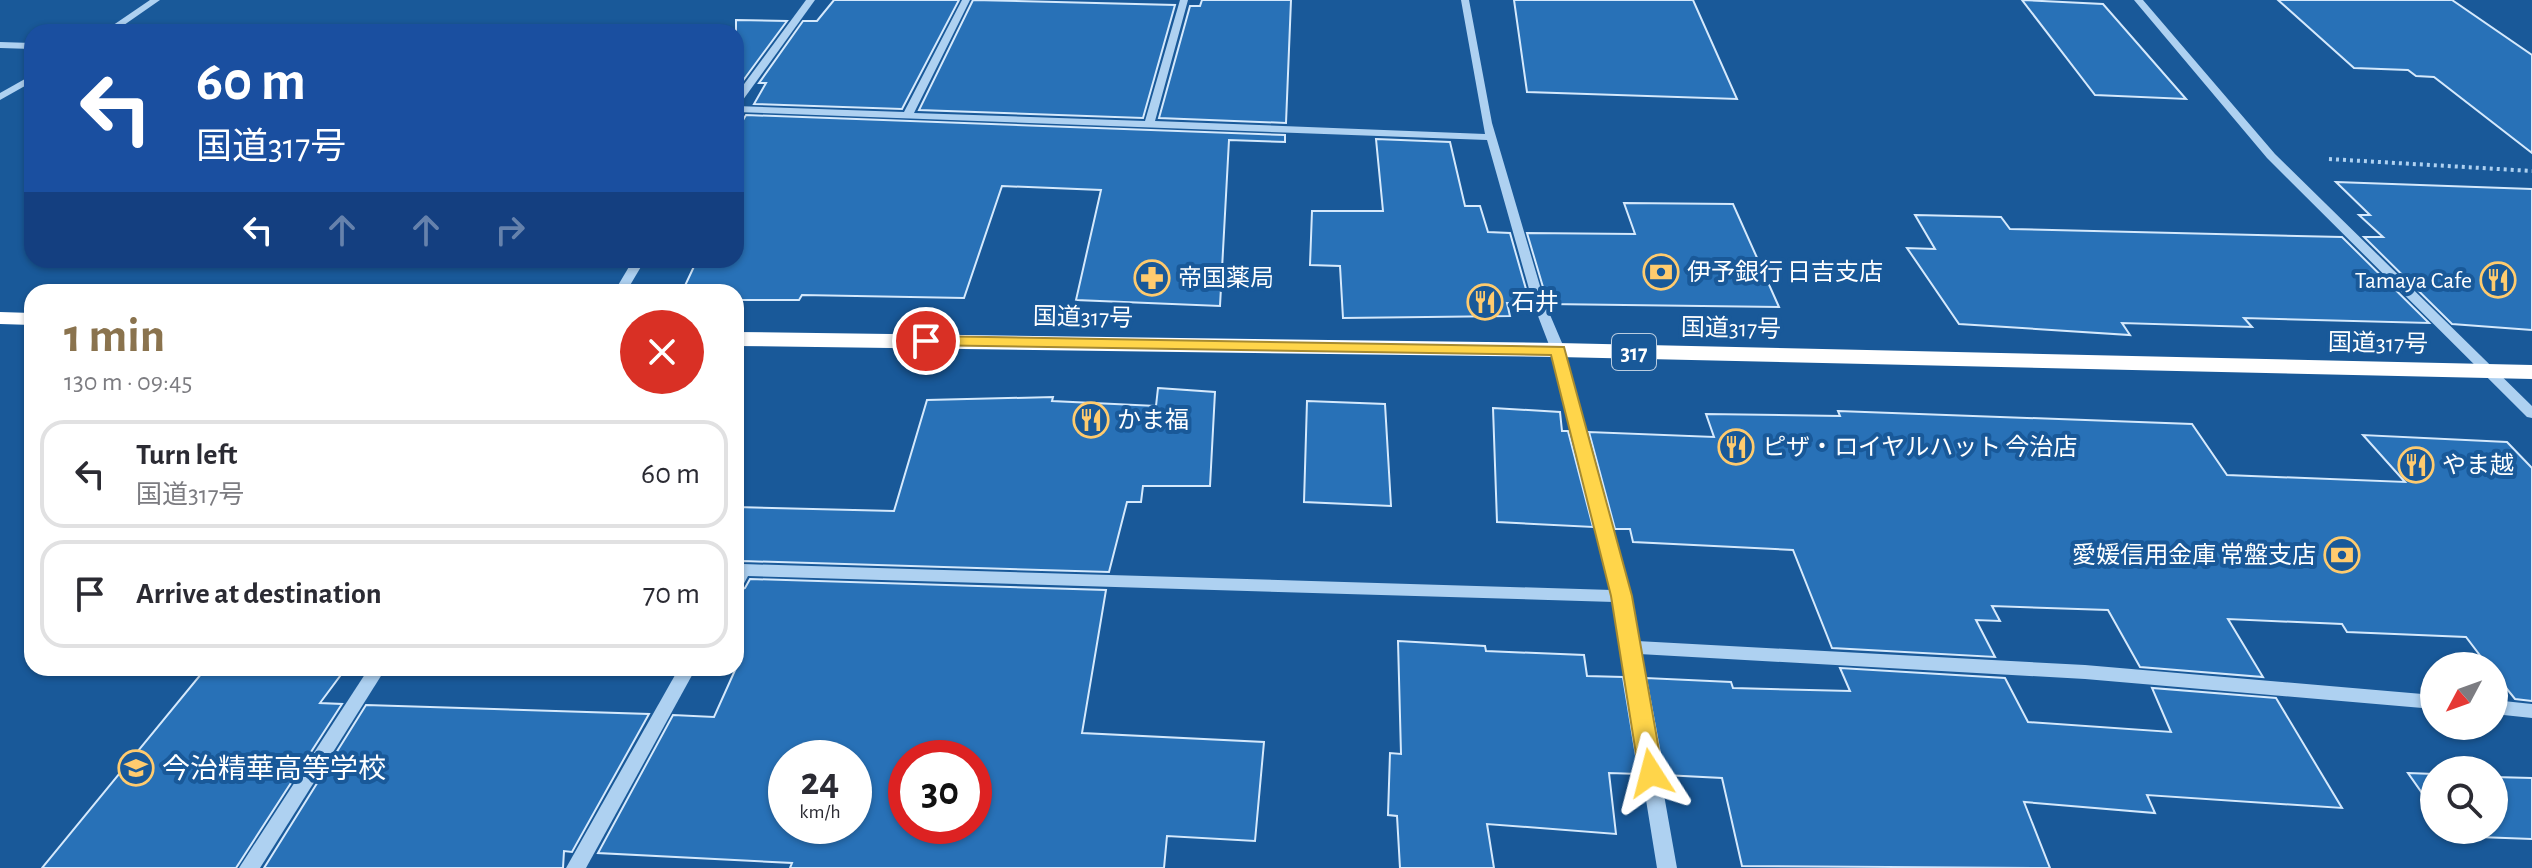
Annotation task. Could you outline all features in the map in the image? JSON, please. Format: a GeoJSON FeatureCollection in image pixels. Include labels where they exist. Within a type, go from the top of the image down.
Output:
{"type":"FeatureCollection","features":[{"type":"Feature","properties":{"kind":"highway"},"geometry":{"type":"LineString","coordinates":[[0,318],[24,319]]}},
{"type":"Feature","properties":{"kind":"highway","name":"国道317号"},"geometry":{"type":"LineString","coordinates":[[744,339],[1558,350],[2532,372]]}},
{"type":"Feature","properties":{"kind":"street"},"geometry":{"type":"LineString","coordinates":[[120,24],[156,0]]}},
{"type":"Feature","properties":{"kind":"street"},"geometry":{"type":"LineString","coordinates":[[744,91],[811,0]]}},
{"type":"Feature","properties":{"kind":"street"},"geometry":{"type":"LineString","coordinates":[[908,115],[966,0]]}},
{"type":"Feature","properties":{"kind":"street"},"geometry":{"type":"LineString","coordinates":[[1149,124],[1184,0]]}},
{"type":"Feature","properties":{"kind":"street"},"geometry":{"type":"LineString","coordinates":[[1465,0],[1491,137],[1539,303],[1558,350],[1621,596],[1667,868]]}},
{"type":"Feature","properties":{"kind":"street"},"geometry":{"type":"LineString","coordinates":[[2138,0],[2271,156],[2532,414]]}},
{"type":"Feature","properties":{"kind":"street"},"geometry":{"type":"LineString","coordinates":[[0,45],[24,46]]}},
{"type":"Feature","properties":{"kind":"street"},"geometry":{"type":"LineString","coordinates":[[0,97],[24,83]]}},
{"type":"Feature","properties":{"kind":"street"},"geometry":{"type":"LineString","coordinates":[[744,109],[1491,137]]}},
{"type":"Feature","properties":{"kind":"street"},"geometry":{"type":"LineString","coordinates":[[744,570],[1621,596]]}},
{"type":"Feature","properties":{"kind":"street"},"geometry":{"type":"LineString","coordinates":[[1630,647],[2085,672],[2420,701]]}},
{"type":"Feature","properties":{"kind":"street"},"geometry":{"type":"LineString","coordinates":[[249,868],[373,676]]}},
{"type":"Feature","properties":{"kind":"street"},"geometry":{"type":"LineString","coordinates":[[576,868],[684,676]]}},
{"type":"Feature","properties":{"kind":"street"},"geometry":{"type":"LineString","coordinates":[[2508,708],[2532,711]]}},
{"type":"Feature","properties":{"kind":"path"},"geometry":{"type":"LineString","coordinates":[[2271,156],[2532,171]]}},
{"type":"Feature","properties":{"kind":"building"},"geometry":{"type":"Polygon","coordinates":[[[834,0],[959,0],[902,109],[754,104],[766,83],[759,83],[803,21],[817,21],[834,0]]]}},
{"type":"Feature","properties":{"kind":"building"},"geometry":{"type":"Polygon","coordinates":[[[973,0],[1175,5],[1143,118],[919,110],[973,0]]]}},
{"type":"Feature","properties":{"kind":"building"},"geometry":{"type":"Polygon","coordinates":[[[1202,0],[1291,0],[1286,123],[1159,118],[1190,6],[1200,6],[1202,0]]]}},
{"type":"Feature","properties":{"kind":"building"},"geometry":{"type":"Polygon","coordinates":[[[1514,0],[1693,0],[1737,99],[1527,92],[1514,0]]]}},
{"type":"Feature","properties":{"kind":"building"},"geometry":{"type":"Polygon","coordinates":[[[2022,0],[2103,4],[2186,99],[2095,95],[2022,0]]]}},
{"type":"Feature","properties":{"kind":"building"},"geometry":{"type":"Polygon","coordinates":[[[2278,0],[2452,0],[2532,55],[2532,153],[2434,77],[2416,76],[2408,70],[2354,68],[2278,0]]]}},
{"type":"Feature","properties":{"kind":"building"},"geometry":{"type":"Polygon","coordinates":[[[736,20],[787,21],[744,79],[744,24],[736,24],[736,20]]]}},
{"type":"Feature","properties":{"kind":"building"},"geometry":{"type":"Polygon","coordinates":[[[746,115],[1285,135],[1285,142],[1229,140],[1220,306],[1076,300],[1101,190],[1002,186],[964,298],[802,295],[799,300],[744,300],[744,284],[686,284],[693,268],[744,268],[746,115]]]}},
{"type":"Feature","properties":{"kind":"building"},"geometry":{"type":"Polygon","coordinates":[[[1376,139],[1450,142],[1465,206],[1480,206],[1488,232],[1510,233],[1530,303],[1507,303],[1510,316],[1343,318],[1340,266],[1310,265],[1312,211],[1383,211],[1376,139]]]}},
{"type":"Feature","properties":{"kind":"building"},"geometry":{"type":"Polygon","coordinates":[[[2336,182],[2532,189],[2532,330],[2452,324],[2364,237],[2383,237],[2359,215],[2370,215],[2336,182]]]}},
{"type":"Feature","properties":{"kind":"building","name":"伊予銀行 日吉支店"},"geometry":{"type":"Polygon","coordinates":[[[1624,203],[1733,204],[1779,307],[1548,304],[1527,233],[1635,234],[1624,203]]]}},
{"type":"Feature","properties":{"kind":"building"},"geometry":{"type":"Polygon","coordinates":[[[1915,215],[2001,217],[2010,229],[2342,237],[2429,323],[2244,318],[2252,327],[2122,323],[2130,335],[1959,324],[1907,248],[1935,249],[1915,215]]]}},
{"type":"Feature","properties":{"kind":"building"},"geometry":{"type":"Polygon","coordinates":[[[1158,388],[1215,392],[1210,486],[1143,486],[1141,502],[1127,502],[1109,572],[744,561],[744,507],[894,511],[927,400],[1053,397],[1052,401],[1156,406],[1158,388]]]}},
{"type":"Feature","properties":{"kind":"building"},"geometry":{"type":"Polygon","coordinates":[[[1307,401],[1385,404],[1391,506],[1304,502],[1307,401]]]}},
{"type":"Feature","properties":{"kind":"building"},"geometry":{"type":"Polygon","coordinates":[[[1493,408],[1560,412],[1562,431],[1568,431],[1593,527],[1497,522],[1493,408]]]}},
{"type":"Feature","properties":{"kind":"building"},"geometry":{"type":"Polygon","coordinates":[[[1838,411],[2192,424],[2227,475],[2405,482],[2363,435],[2507,442],[2532,468],[2532,701],[2515,699],[2508,690],[2508,652],[2477,652],[2466,637],[2347,632],[2342,624],[2228,619],[2263,677],[2140,667],[2108,610],[1992,606],[2000,621],[1976,620],[1995,657],[1832,648],[1793,550],[1633,542],[1630,529],[1615,529],[1589,432],[1714,437],[1706,414],[1840,416],[1838,411]]]}},
{"type":"Feature","properties":{"kind":"building"},"geometry":{"type":"Polygon","coordinates":[[[750,579],[1106,590],[1082,733],[1264,742],[1255,841],[1167,836],[1164,868],[790,868],[792,863],[598,853],[673,715],[714,717],[732,676],[744,676],[744,588],[750,579]]]}},
{"type":"Feature","properties":{"kind":"building"},"geometry":{"type":"Polygon","coordinates":[[[1398,641],[1485,646],[1486,651],[1584,655],[1587,676],[1623,677],[1639,774],[1609,773],[1616,834],[1487,824],[1494,868],[1400,868],[1397,816],[1388,815],[1390,753],[1401,754],[1398,641]]]}},
{"type":"Feature","properties":{"kind":"building"},"geometry":{"type":"Polygon","coordinates":[[[1840,668],[2005,678],[2028,722],[2171,732],[2152,688],[2276,698],[2342,808],[2147,795],[2155,813],[2024,802],[2050,868],[1742,866],[1722,778],[1664,775],[1646,678],[1731,682],[1733,688],[1850,691],[1840,668]]]}},
{"type":"Feature","properties":{"kind":"building"},"geometry":{"type":"Polygon","coordinates":[[[199,676],[340,676],[320,703],[342,704],[236,868],[42,868],[199,676]]]}},
{"type":"Feature","properties":{"kind":"building"},"geometry":{"type":"Polygon","coordinates":[[[366,705],[649,714],[572,852],[564,851],[563,868],[264,868],[366,705]]]}},
{"type":"Feature","properties":{"kind":"building"},"geometry":{"type":"Polygon","coordinates":[[[2408,773],[2420,773],[2420,790],[2408,773]]]}},
{"type":"Feature","properties":{"kind":"building"},"geometry":{"type":"Polygon","coordinates":[[[2508,777],[2532,778],[2532,839],[2508,838],[2508,777]]]}},
{"type":"Feature","properties":{"kind":"place","name":"伊予銀行 日吉支店"},"geometry":{"type":"Point","coordinates":[1661,272]}},
{"type":"Feature","properties":{"kind":"place","name":"帝国薬局"},"geometry":{"type":"Point","coordinates":[1152,278]}},
{"type":"Feature","properties":{"kind":"place","name":"Tamaya Cafe"},"geometry":{"type":"Point","coordinates":[2498,280]}},
{"type":"Feature","properties":{"kind":"place","name":"石井"},"geometry":{"type":"Point","coordinates":[1485,302]}},
{"type":"Feature","properties":{"kind":"place","name":"かま福"},"geometry":{"type":"Point","coordinates":[1091,420]}},
{"type":"Feature","properties":{"kind":"place","name":"ピザ・ロイヤルハット 今治店"},"geometry":{"type":"Point","coordinates":[1736,447]}},
{"type":"Feature","properties":{"kind":"place","name":"やま越"},"geometry":{"type":"Point","coordinates":[2416,465]}},
{"type":"Feature","properties":{"kind":"place","name":"愛媛信用金庫 常盤支店"},"geometry":{"type":"Point","coordinates":[2342,555]}},
{"type":"Feature","properties":{"kind":"place","name":"今治精華高等学校"},"geometry":{"type":"Point","coordinates":[136,768]}},
{"type":"Feature","properties":{"kind":"route"},"geometry":{"type":"LineString","coordinates":[[926,341],[1558,350],[1621,596],[1651,773]]}}]}
